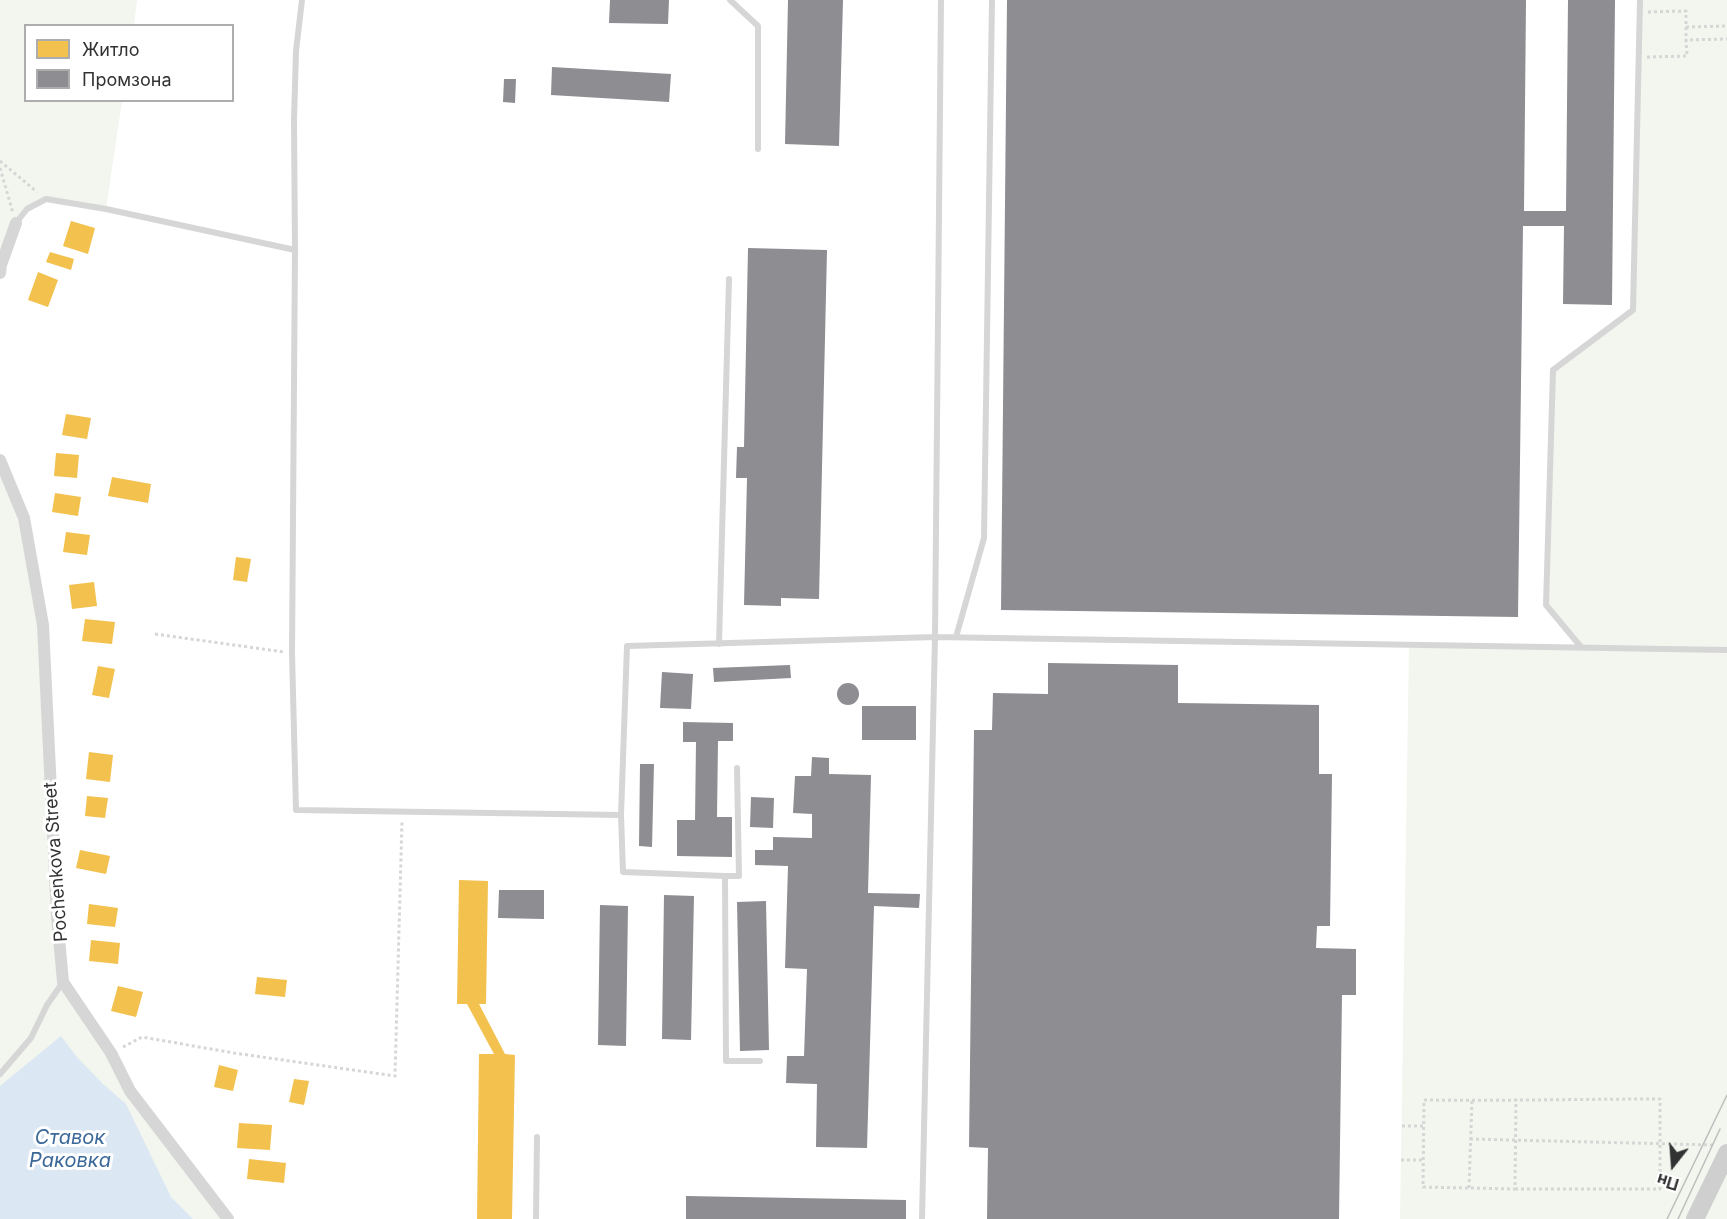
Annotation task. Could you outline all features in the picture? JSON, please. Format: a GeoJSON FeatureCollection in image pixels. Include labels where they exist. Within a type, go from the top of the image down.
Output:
{"type":"FeatureCollection","features":[{"type":"Feature","properties":{"kind":"main road"},"geometry":{"type":"LineString","coordinates":[[1695,1219],[1721,1149]]}},
{"type":"Feature","properties":{"kind":"street"},"geometry":{"type":"LineString","coordinates":[[0,273],[16,223]]}},
{"type":"Feature","properties":{"kind":"street","name":"Pochenkova Street"},"geometry":{"type":"LineString","coordinates":[[0,460],[24,518],[43,626],[57,916],[63,982],[111,1053],[130,1091],[228,1219]]}},
{"type":"Feature","properties":{"kind":"lane"},"geometry":{"type":"LineString","coordinates":[[302,0],[296,51],[294,108],[292,653],[296,810],[621,815]]}},
{"type":"Feature","properties":{"kind":"lane"},"geometry":{"type":"LineString","coordinates":[[730,0],[758,26],[758,149]]}},
{"type":"Feature","properties":{"kind":"lane"},"geometry":{"type":"LineString","coordinates":[[922,1219],[935,637],[941,0]]}},
{"type":"Feature","properties":{"kind":"lane"},"geometry":{"type":"LineString","coordinates":[[956,637],[984,538],[992,0]]}},
{"type":"Feature","properties":{"kind":"lane"},"geometry":{"type":"LineString","coordinates":[[1581,647],[1546,605],[1553,369],[1633,310],[1640,0]]}},
{"type":"Feature","properties":{"kind":"lane"},"geometry":{"type":"LineString","coordinates":[[16,223],[27,209],[46,199],[106,209],[295,250]]}},
{"type":"Feature","properties":{"kind":"lane"},"geometry":{"type":"LineString","coordinates":[[719,644],[729,279]]}},
{"type":"Feature","properties":{"kind":"lane"},"geometry":{"type":"LineString","coordinates":[[737,768],[739,876],[623,872],[621,815],[627,646],[956,637],[1727,650]]}},
{"type":"Feature","properties":{"kind":"lane"},"geometry":{"type":"LineString","coordinates":[[725,876],[726,1061],[760,1061]]}},
{"type":"Feature","properties":{"kind":"lane"},"geometry":{"type":"LineString","coordinates":[[0,1074],[31,1038],[47,1005],[63,982]]}},
{"type":"Feature","properties":{"kind":"lane"},"geometry":{"type":"LineString","coordinates":[[536,1219],[537,1137]]}},
{"type":"Feature","properties":{"kind":"path"},"geometry":{"type":"LineString","coordinates":[[1639,57],[1687,56],[1686,11],[1640,12]]}},
{"type":"Feature","properties":{"kind":"path"},"geometry":{"type":"LineString","coordinates":[[1686,27],[1727,26]]}},
{"type":"Feature","properties":{"kind":"path"},"geometry":{"type":"LineString","coordinates":[[1686,40],[1727,39]]}},
{"type":"Feature","properties":{"kind":"path"},"geometry":{"type":"LineString","coordinates":[[0,161],[46,199]]}},
{"type":"Feature","properties":{"kind":"path"},"geometry":{"type":"LineString","coordinates":[[0,168],[16,223]]}},
{"type":"Feature","properties":{"kind":"path"},"geometry":{"type":"LineString","coordinates":[[155,633],[292,653]]}},
{"type":"Feature","properties":{"kind":"path"},"geometry":{"type":"LineString","coordinates":[[111,1053],[142,1037],[246,1055],[396,1076],[402,812]]}},
{"type":"Feature","properties":{"kind":"path"},"geometry":{"type":"LineString","coordinates":[[1515,1189],[1516,1099]]}},
{"type":"Feature","properties":{"kind":"path"},"geometry":{"type":"LineString","coordinates":[[1516,1099],[1660,1100],[1660,1189],[1424,1187],[1424,1100],[1516,1099]]}},
{"type":"Feature","properties":{"kind":"path"},"geometry":{"type":"LineString","coordinates":[[1468,1188],[1472,1100]]}},
{"type":"Feature","properties":{"kind":"path"},"geometry":{"type":"LineString","coordinates":[[1402,1126],[1424,1126]]}},
{"type":"Feature","properties":{"kind":"path"},"geometry":{"type":"LineString","coordinates":[[1470,1139],[1660,1144],[1721,1149]]}},
{"type":"Feature","properties":{"kind":"path"},"geometry":{"type":"LineString","coordinates":[[1401,1160],[1424,1160]]}},
{"type":"Feature","properties":{"kind":"shaded area"},"geometry":{"type":"Polygon","coordinates":[[[0,0],[137,0],[134,24],[24,24],[24,102],[122,102],[106,209],[46,199],[27,209],[16,223],[0,273],[0,0]]]}},
{"type":"Feature","properties":{"kind":"shaded area"},"geometry":{"type":"Polygon","coordinates":[[[1640,0],[1727,0],[1727,1219],[1400,1219],[1409,644],[1580,647],[1546,605],[1553,370],[1633,310],[1640,0]]]}},
{"type":"Feature","properties":{"kind":"shaded area"},"geometry":{"type":"Polygon","coordinates":[[[0,477],[7,477],[24,518],[43,625],[63,982],[130,1091],[228,1219],[0,1219],[0,477]]]}},
{"type":"Feature","properties":{"kind":"water","name":"Ставок Раковка"},"geometry":{"type":"Polygon","coordinates":[[[61,1036],[76,1056],[126,1104],[171,1197],[193,1219],[0,1219],[0,1086],[61,1036]]]}},
{"type":"Feature","properties":{"kind":"building: Житло"},"geometry":{"type":"Polygon","coordinates":[[[71,221],[95,228],[88,254],[63,246],[71,221]]]}},
{"type":"Feature","properties":{"kind":"building: Житло"},"geometry":{"type":"Polygon","coordinates":[[[50,252],[74,259],[71,270],[46,262],[50,252]]]}},
{"type":"Feature","properties":{"kind":"building: Житло"},"geometry":{"type":"Polygon","coordinates":[[[38,272],[58,280],[48,307],[28,300],[38,272]]]}},
{"type":"Feature","properties":{"kind":"building: Житло"},"geometry":{"type":"Polygon","coordinates":[[[66,414],[91,418],[87,439],[62,435],[66,414]]]}},
{"type":"Feature","properties":{"kind":"building: Житло"},"geometry":{"type":"Polygon","coordinates":[[[56,453],[79,455],[77,478],[54,476],[56,453]]]}},
{"type":"Feature","properties":{"kind":"building: Житло"},"geometry":{"type":"Polygon","coordinates":[[[112,477],[151,484],[148,503],[108,496],[112,477]]]}},
{"type":"Feature","properties":{"kind":"building: Житло"},"geometry":{"type":"Polygon","coordinates":[[[55,493],[81,497],[78,516],[52,512],[55,493]]]}},
{"type":"Feature","properties":{"kind":"building: Житло"},"geometry":{"type":"Polygon","coordinates":[[[66,532],[90,535],[87,555],[63,552],[66,532]]]}},
{"type":"Feature","properties":{"kind":"building: Житло"},"geometry":{"type":"Polygon","coordinates":[[[236,557],[251,559],[247,582],[233,580],[236,557]]]}},
{"type":"Feature","properties":{"kind":"building: Житло"},"geometry":{"type":"Polygon","coordinates":[[[94,582],[97,606],[72,609],[69,585],[94,582]]]}},
{"type":"Feature","properties":{"kind":"building: Житло"},"geometry":{"type":"Polygon","coordinates":[[[85,619],[115,622],[112,644],[82,641],[85,619]]]}},
{"type":"Feature","properties":{"kind":"building: Житло"},"geometry":{"type":"Polygon","coordinates":[[[98,666],[115,669],[109,698],[92,695],[98,666]]]}},
{"type":"Feature","properties":{"kind":"building: Житло"},"geometry":{"type":"Polygon","coordinates":[[[89,752],[113,755],[110,782],[86,779],[89,752]]]}},
{"type":"Feature","properties":{"kind":"building: Житло"},"geometry":{"type":"Polygon","coordinates":[[[87,796],[108,798],[105,818],[85,816],[87,796]]]}},
{"type":"Feature","properties":{"kind":"building: Житло"},"geometry":{"type":"Polygon","coordinates":[[[80,850],[110,856],[106,874],[76,868],[80,850]]]}},
{"type":"Feature","properties":{"kind":"building: Житло"},"geometry":{"type":"Polygon","coordinates":[[[459,880],[488,881],[486,1004],[479,1004],[505,1054],[515,1055],[512,1219],[477,1219],[479,1054],[494,1054],[467,1004],[457,1004],[459,880]]]}},
{"type":"Feature","properties":{"kind":"building: Житло"},"geometry":{"type":"Polygon","coordinates":[[[89,904],[118,908],[115,927],[87,924],[89,904]]]}},
{"type":"Feature","properties":{"kind":"building: Житло"},"geometry":{"type":"Polygon","coordinates":[[[91,940],[120,943],[118,964],[89,961],[91,940]]]}},
{"type":"Feature","properties":{"kind":"building: Житло"},"geometry":{"type":"Polygon","coordinates":[[[257,977],[287,980],[285,997],[255,994],[257,977]]]}},
{"type":"Feature","properties":{"kind":"building: Житло"},"geometry":{"type":"Polygon","coordinates":[[[118,986],[143,992],[136,1017],[111,1011],[118,986]]]}},
{"type":"Feature","properties":{"kind":"building: Житло"},"geometry":{"type":"Polygon","coordinates":[[[219,1065],[238,1070],[233,1091],[214,1087],[219,1065]]]}},
{"type":"Feature","properties":{"kind":"building: Житло"},"geometry":{"type":"Polygon","coordinates":[[[294,1079],[309,1081],[304,1105],[289,1102],[294,1079]]]}},
{"type":"Feature","properties":{"kind":"building: Житло"},"geometry":{"type":"Polygon","coordinates":[[[239,1123],[272,1125],[270,1150],[237,1148],[239,1123]]]}},
{"type":"Feature","properties":{"kind":"building: Житло"},"geometry":{"type":"Polygon","coordinates":[[[249,1159],[286,1163],[284,1183],[247,1179],[249,1159]]]}},
{"type":"Feature","properties":{"kind":"building: Промзона"},"geometry":{"type":"Polygon","coordinates":[[[610,0],[669,0],[668,24],[609,23],[610,0]]]}},
{"type":"Feature","properties":{"kind":"building: Промзона"},"geometry":{"type":"Polygon","coordinates":[[[788,0],[843,0],[839,146],[785,144],[788,0]]]}},
{"type":"Feature","properties":{"kind":"building: Промзона"},"geometry":{"type":"Polygon","coordinates":[[[1007,0],[1526,0],[1524,211],[1566,211],[1568,0],[1615,0],[1612,305],[1563,304],[1564,226],[1523,226],[1518,617],[1001,610],[1007,0]]]}},
{"type":"Feature","properties":{"kind":"building: Промзона"},"geometry":{"type":"Polygon","coordinates":[[[552,67],[671,74],[669,102],[551,95],[552,67]]]}},
{"type":"Feature","properties":{"kind":"building: Промзона"},"geometry":{"type":"Polygon","coordinates":[[[504,79],[516,79],[515,103],[503,102],[504,79]]]}},
{"type":"Feature","properties":{"kind":"building: Промзона"},"geometry":{"type":"Polygon","coordinates":[[[748,248],[827,250],[819,599],[781,598],[781,606],[744,605],[747,478],[736,478],[737,447],[744,447],[748,248]]]}},
{"type":"Feature","properties":{"kind":"building: Промзона"},"geometry":{"type":"Polygon","coordinates":[[[1048,663],[1178,665],[1178,703],[1319,705],[1319,774],[1332,774],[1330,926],[1317,926],[1316,948],[1356,949],[1356,995],[1342,995],[1339,1219],[987,1219],[988,1148],[969,1147],[974,730],[992,730],[993,693],[1048,694],[1048,663]]]}},
{"type":"Feature","properties":{"kind":"building: Промзона"},"geometry":{"type":"Polygon","coordinates":[[[790,665],[791,678],[714,682],[713,668],[790,665]]]}},
{"type":"Feature","properties":{"kind":"building: Промзона"},"geometry":{"type":"Polygon","coordinates":[[[662,672],[693,674],[691,709],[660,708],[662,672]]]}},
{"type":"Feature","properties":{"kind":"building: Промзона"},"geometry":{"type":"Polygon","coordinates":[[[848,683],[856,686],[859,694],[856,702],[848,705],[840,702],[837,694],[840,686],[848,683]]]}},
{"type":"Feature","properties":{"kind":"building: Промзона"},"geometry":{"type":"Polygon","coordinates":[[[862,706],[916,706],[916,740],[862,740],[862,706]]]}},
{"type":"Feature","properties":{"kind":"building: Промзона"},"geometry":{"type":"Polygon","coordinates":[[[683,722],[733,723],[733,741],[718,741],[717,817],[732,817],[732,857],[677,856],[677,820],[695,820],[696,742],[683,742],[683,722]]]}},
{"type":"Feature","properties":{"kind":"building: Промзона"},"geometry":{"type":"Polygon","coordinates":[[[812,757],[829,758],[829,774],[871,775],[868,893],[920,894],[919,908],[874,906],[867,1148],[816,1147],[817,1084],[786,1083],[787,1056],[804,1056],[807,969],[785,968],[788,866],[755,865],[755,850],[773,850],[773,837],[812,838],[812,814],[793,813],[795,776],[811,776],[812,757]]]}},
{"type":"Feature","properties":{"kind":"building: Промзона"},"geometry":{"type":"Polygon","coordinates":[[[640,764],[654,764],[652,847],[639,846],[640,764]]]}},
{"type":"Feature","properties":{"kind":"building: Промзона"},"geometry":{"type":"Polygon","coordinates":[[[751,797],[774,798],[773,828],[750,827],[751,797]]]}},
{"type":"Feature","properties":{"kind":"building: Промзона"},"geometry":{"type":"Polygon","coordinates":[[[499,890],[544,890],[544,919],[498,918],[499,890]]]}},
{"type":"Feature","properties":{"kind":"building: Промзона"},"geometry":{"type":"Polygon","coordinates":[[[664,895],[694,896],[691,1040],[662,1039],[664,895]]]}},
{"type":"Feature","properties":{"kind":"building: Промзона"},"geometry":{"type":"Polygon","coordinates":[[[766,901],[769,1050],[740,1051],[737,902],[766,901]]]}},
{"type":"Feature","properties":{"kind":"building: Промзона"},"geometry":{"type":"Polygon","coordinates":[[[600,905],[628,906],[626,1046],[598,1045],[600,905]]]}},
{"type":"Feature","properties":{"kind":"building: Промзона"},"geometry":{"type":"Polygon","coordinates":[[[686,1196],[906,1200],[906,1219],[686,1219],[686,1196]]]}},
{"type":"Feature","properties":{"kind":"tram line"},"geometry":{"type":"LineString","coordinates":[[1667,1219],[1727,1095]]}},
{"type":"Feature","properties":{"kind":"tram line"},"geometry":{"type":"LineString","coordinates":[[1678,1219],[1720,1129]]}}]}
